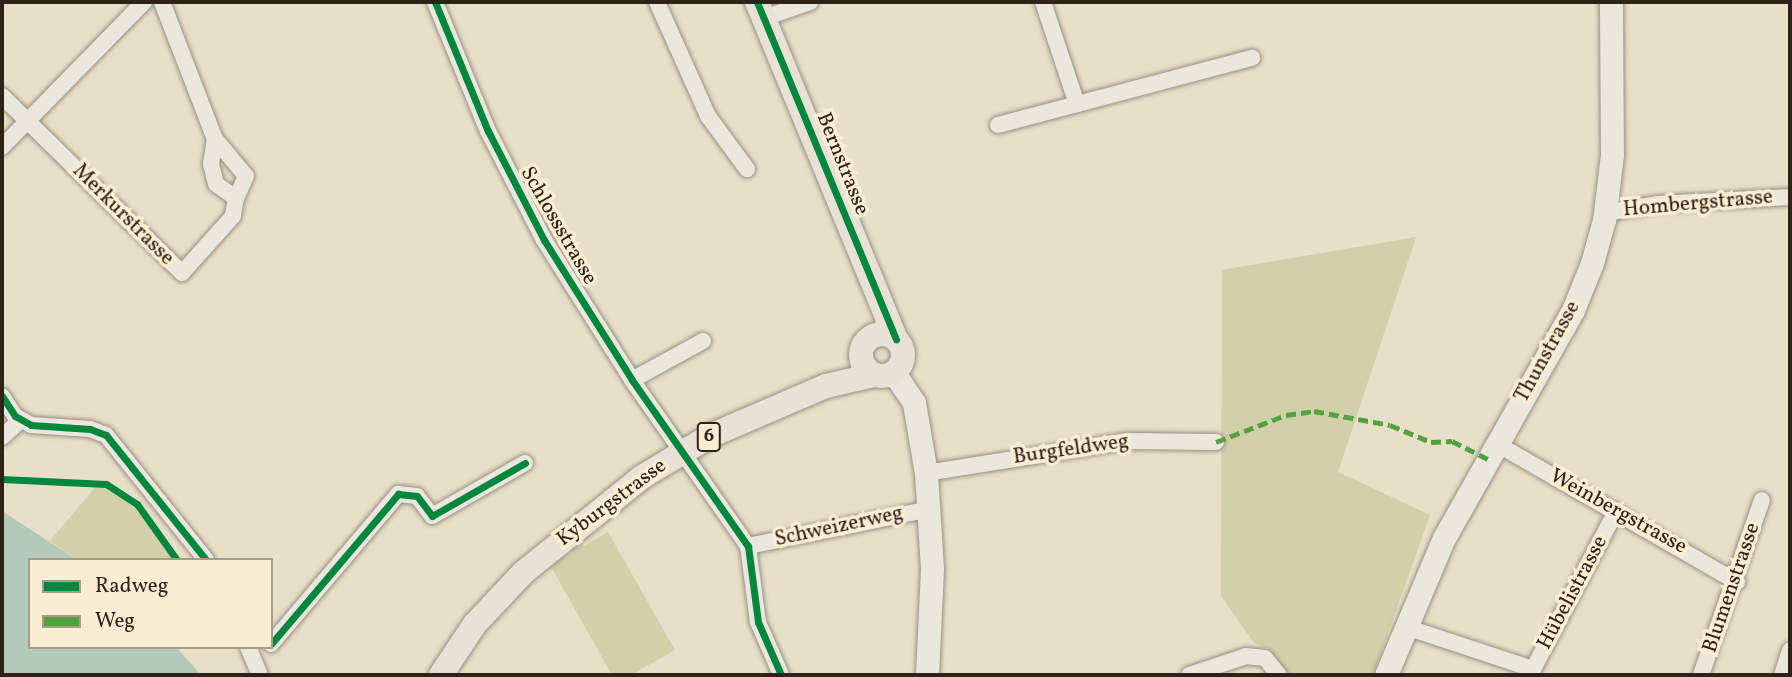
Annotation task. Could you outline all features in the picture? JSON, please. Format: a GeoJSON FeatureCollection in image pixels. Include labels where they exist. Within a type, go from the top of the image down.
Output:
{"type":"FeatureCollection","features":[{"type":"Feature","properties":{"kind":"main road","name":"Thunstrasse"},"geometry":{"type":"LineString","coordinates":[[1386,675],[1444,538],[1582,290],[1605,212],[1613,145],[1611,2]]}},
{"type":"Feature","properties":{"kind":"main road","name":"Bernstrasse"},"geometry":{"type":"LineString","coordinates":[[760,10],[896,339]]}},
{"type":"Feature","properties":{"kind":"main road","name":"Bernstrasse"},"geometry":{"type":"LineString","coordinates":[[866,344],[875,291]]}},
{"type":"Feature","properties":{"kind":"main road"},"geometry":{"type":"LineString","coordinates":[[884,374],[903,356],[896,339],[881,334],[866,344],[862,363],[884,374],[914,403],[926,473],[930,509],[927,675]]}},
{"type":"Feature","properties":{"kind":"main road","name":"Kyburgstrasse"},"geometry":{"type":"LineString","coordinates":[[826,386],[866,344]]}},
{"type":"Feature","properties":{"kind":"main road","name":"Kyburgstrasse"},"geometry":{"type":"LineString","coordinates":[[441,675],[475,624],[524,572],[603,506],[683,450],[826,386],[884,374]]}},
{"type":"Feature","properties":{"kind":"street"},"geometry":{"type":"LineString","coordinates":[[2,147],[144,2]]}},
{"type":"Feature","properties":{"kind":"street","name":"Merkurstrasse"},"geometry":{"type":"LineString","coordinates":[[2,96],[182,273],[233,216],[236,198],[246,176],[215,139],[162,2]]}},
{"type":"Feature","properties":{"kind":"street","name":"Schlossstrasse"},"geometry":{"type":"LineString","coordinates":[[435,2],[522,201],[632,380],[683,450]]}},
{"type":"Feature","properties":{"kind":"street"},"geometry":{"type":"LineString","coordinates":[[657,2],[708,116],[747,169]]}},
{"type":"Feature","properties":{"kind":"street"},"geometry":{"type":"LineString","coordinates":[[760,10],[810,2]]}},
{"type":"Feature","properties":{"kind":"street"},"geometry":{"type":"LineString","coordinates":[[1043,2],[1077,104]]}},
{"type":"Feature","properties":{"kind":"street"},"geometry":{"type":"LineString","coordinates":[[998,125],[1252,58]]}},
{"type":"Feature","properties":{"kind":"street","name":"Merkurstrasse"},"geometry":{"type":"LineString","coordinates":[[215,139],[211,164],[216,184],[236,198]]}},
{"type":"Feature","properties":{"kind":"street","name":"Hombergstrasse"},"geometry":{"type":"LineString","coordinates":[[1605,212],[1658,204],[1790,198]]}},
{"type":"Feature","properties":{"kind":"street"},"geometry":{"type":"LineString","coordinates":[[632,380],[703,341]]}},
{"type":"Feature","properties":{"kind":"street"},"geometry":{"type":"LineString","coordinates":[[2,396],[20,421],[40,427],[98,431],[147,482],[204,558]]}},
{"type":"Feature","properties":{"kind":"street"},"geometry":{"type":"LineString","coordinates":[[2,437],[20,421]]}},
{"type":"Feature","properties":{"kind":"street","name":"Burgfeldweg"},"geometry":{"type":"LineString","coordinates":[[926,473],[1128,441],[1216,442]]}},
{"type":"Feature","properties":{"kind":"street","name":"Weinbergstrasse"},"geometry":{"type":"LineString","coordinates":[[1497,444],[1737,582]]}},
{"type":"Feature","properties":{"kind":"street","name":"Schweizerweg"},"geometry":{"type":"LineString","coordinates":[[683,450],[748,546],[758,622],[781,675]]}},
{"type":"Feature","properties":{"kind":"street"},"geometry":{"type":"LineString","coordinates":[[273,642],[398,494],[417,496],[432,516],[525,463]]}},
{"type":"Feature","properties":{"kind":"street","name":"Blumenstrasse"},"geometry":{"type":"LineString","coordinates":[[1701,675],[1737,582],[1762,500]]}},
{"type":"Feature","properties":{"kind":"street","name":"Schweizerweg"},"geometry":{"type":"LineString","coordinates":[[748,546],[930,509]]}},
{"type":"Feature","properties":{"kind":"street","name":"Hübelistrasse"},"geometry":{"type":"LineString","coordinates":[[1532,672],[1616,511]]}},
{"type":"Feature","properties":{"kind":"street"},"geometry":{"type":"LineString","coordinates":[[1406,627],[1532,672]]}},
{"type":"Feature","properties":{"kind":"street"},"geometry":{"type":"LineString","coordinates":[[1782,675],[1790,650]]}},
{"type":"Feature","properties":{"kind":"street"},"geometry":{"type":"LineString","coordinates":[[249,651],[260,675]]}},
{"type":"Feature","properties":{"kind":"street"},"geometry":{"type":"LineString","coordinates":[[1189,675],[1246,656],[1265,658],[1279,675]]}},
{"type":"Feature","properties":{"kind":"green space"},"geometry":{"type":"Polygon","coordinates":[[[1416,237],[1338,472],[1430,515],[1373,675],[1289,675],[1266,648],[1254,643],[1221,596],[1222,270],[1416,237]]]}},
{"type":"Feature","properties":{"kind":"green space"},"geometry":{"type":"Polygon","coordinates":[[[97,485],[134,505],[174,558],[74,558],[50,541],[97,485]]]}},
{"type":"Feature","properties":{"kind":"green space"},"geometry":{"type":"Polygon","coordinates":[[[608,532],[675,650],[631,675],[612,675],[550,565],[573,552],[570,547],[581,541],[584,546],[608,532]]]}},
{"type":"Feature","properties":{"kind":"shaded area"},"geometry":{"type":"Polygon","coordinates":[[[2,511],[74,558],[28,558],[28,649],[178,649],[201,675],[2,675],[2,511]]]}},
{"type":"Feature","properties":{"kind":"marked path"},"geometry":{"type":"LineString","coordinates":[[1216,442],[1286,415],[1314,411],[1390,425],[1431,442],[1452,441],[1488,459]]}},
{"type":"Feature","properties":{"kind":"cycle path"},"geometry":{"type":"LineString","coordinates":[[435,2],[488,131],[544,240],[632,380],[748,546],[758,622],[781,675]]}},
{"type":"Feature","properties":{"kind":"cycle path"},"geometry":{"type":"LineString","coordinates":[[757,2],[896,339]]}},
{"type":"Feature","properties":{"kind":"cycle path"},"geometry":{"type":"LineString","coordinates":[[2,396],[15,416],[31,425],[90,429],[106,435],[204,558]]}},
{"type":"Feature","properties":{"kind":"cycle path"},"geometry":{"type":"LineString","coordinates":[[273,642],[398,494],[417,496],[432,516],[525,463]]}},
{"type":"Feature","properties":{"kind":"cycle path"},"geometry":{"type":"LineString","coordinates":[[2,479],[106,484],[137,504],[176,558]]}}]}
